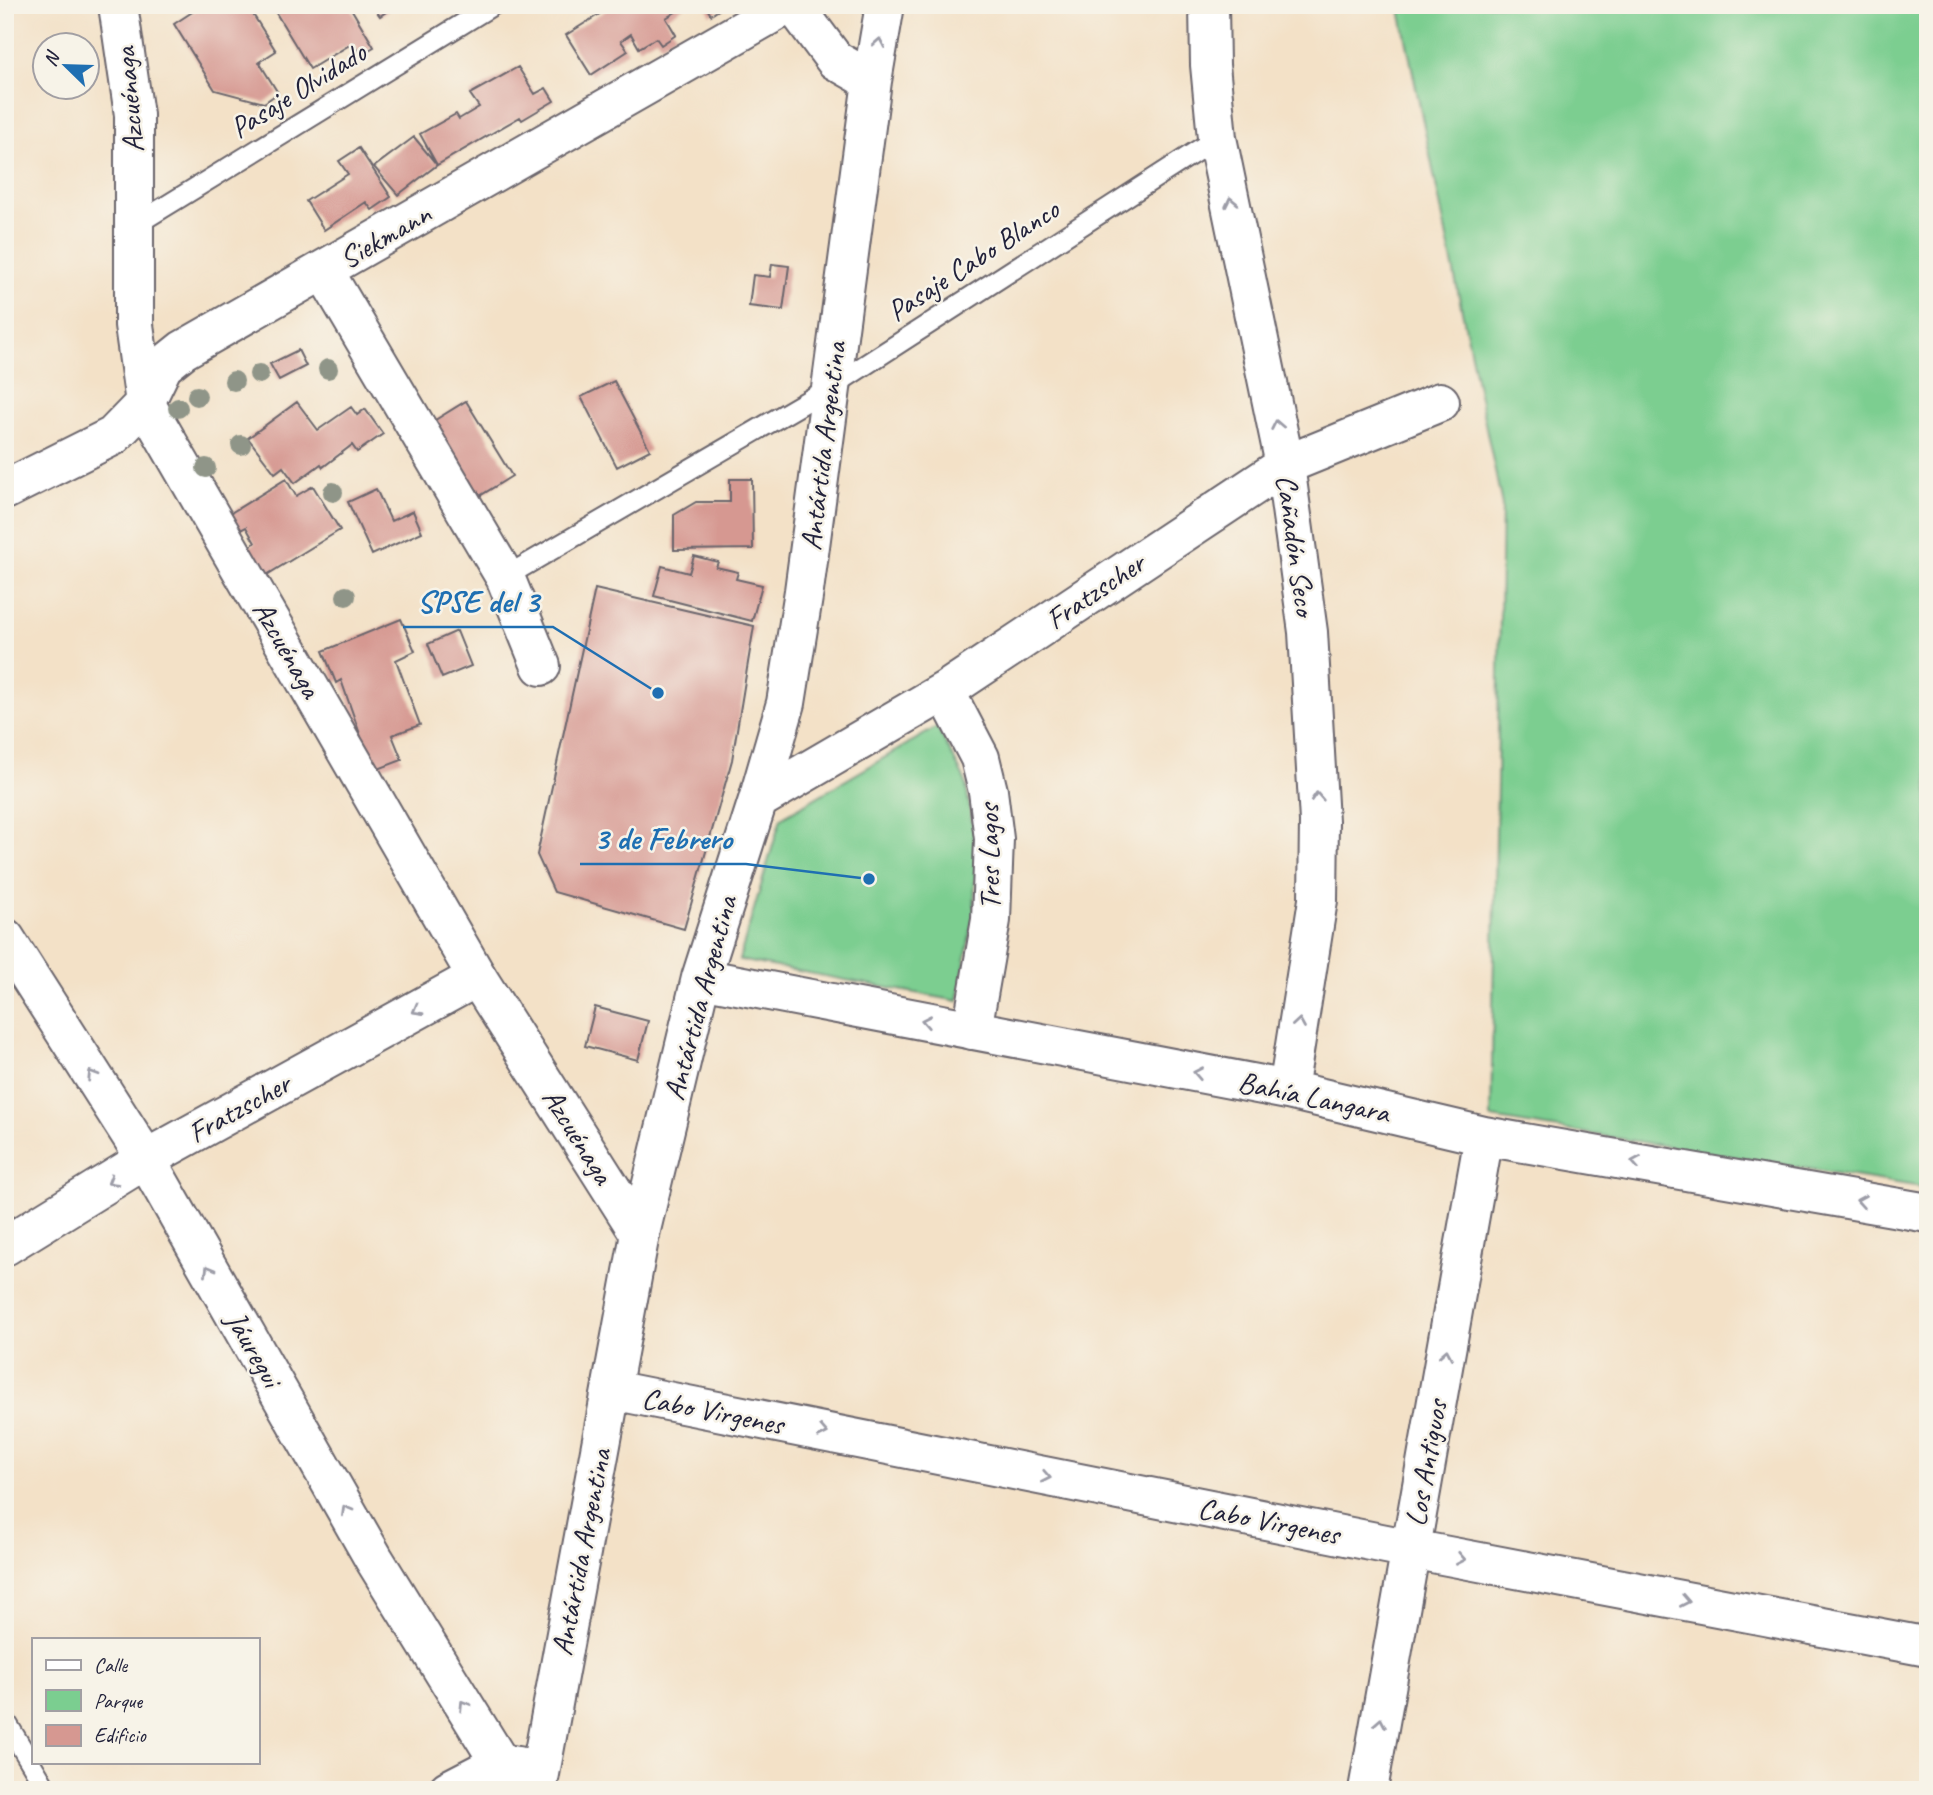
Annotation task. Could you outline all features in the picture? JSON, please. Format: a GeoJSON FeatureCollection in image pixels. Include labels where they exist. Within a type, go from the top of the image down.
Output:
{"type":"FeatureCollection","features":[{"type":"Feature","properties":{"kind":"street","name":"Azcuénaga"},"geometry":{"type":"LineString","coordinates":[[118,5],[134,115],[134,325],[145,403],[477,977],[640,1234]]}},
{"type":"Feature","properties":{"kind":"street","name":"Siekmann"},"geometry":{"type":"LineString","coordinates":[[5,490],[113,436],[145,403],[163,366],[183,350],[788,5]]}},
{"type":"Feature","properties":{"kind":"street"},"geometry":{"type":"LineString","coordinates":[[794,5],[835,60],[872,81]]}},
{"type":"Feature","properties":{"kind":"street","name":"Antártida Argentina"},"geometry":{"type":"LineString","coordinates":[[538,1780],[640,1234],[701,978],[786,703],[804,591],[872,81],[885,5]]}},
{"type":"Feature","properties":{"kind":"street","name":"Cañadón Seco"},"geometry":{"type":"LineString","coordinates":[[1209,5],[1210,65],[1217,138],[1284,465],[1308,632],[1319,821],[1318,900],[1288,1090]]}},
{"type":"Feature","properties":{"kind":"street"},"geometry":{"type":"LineString","coordinates":[[324,271],[505,577],[541,666]]}},
{"type":"Feature","properties":{"kind":"street","name":"Fratzscher"},"geometry":{"type":"LineString","coordinates":[[758,800],[945,691],[1284,465],[1440,402]]}},
{"type":"Feature","properties":{"kind":"street","name":"Tres Lagos"},"geometry":{"type":"LineString","coordinates":[[945,691],[980,758],[988,791],[994,838],[991,920],[972,1030]]}},
{"type":"Feature","properties":{"kind":"street","name":"Jáuregui"},"geometry":{"type":"LineString","coordinates":[[5,938],[146,1160],[374,1559],[499,1763]]}},
{"type":"Feature","properties":{"kind":"street","name":"Fratzscher"},"geometry":{"type":"LineString","coordinates":[[5,1246],[146,1160],[477,977]]}},
{"type":"Feature","properties":{"kind":"street","name":"Bahía Langara"},"geometry":{"type":"LineString","coordinates":[[701,978],[1288,1090],[1484,1136],[1928,1213]]}},
{"type":"Feature","properties":{"kind":"street","name":"Los Antiguos"},"geometry":{"type":"LineString","coordinates":[[1368,1790],[1484,1136]]}},
{"type":"Feature","properties":{"kind":"street","name":"Cabo Virgenes"},"geometry":{"type":"LineString","coordinates":[[612,1390],[1411,1549],[1928,1647]]}},
{"type":"Feature","properties":{"kind":"street"},"geometry":{"type":"LineString","coordinates":[[449,1790],[499,1763],[538,1780]]}},
{"type":"Feature","properties":{"kind":"lane","name":"Pasaje Olvidado"},"geometry":{"type":"LineString","coordinates":[[135,225],[493,5]]}},
{"type":"Feature","properties":{"kind":"lane","name":"Pasaje Cabo Blanco"},"geometry":{"type":"LineString","coordinates":[[505,577],[831,387],[1217,138]]}},
{"type":"Feature","properties":{"kind":"lane"},"geometry":{"type":"LineString","coordinates":[[5,1720],[47,1790]]}},
{"type":"Feature","properties":{"kind":"green space"},"geometry":{"type":"Polygon","coordinates":[[[1399,5],[1928,5],[1928,1188],[1491,1118],[1502,505],[1399,5]]]}},
{"type":"Feature","properties":{"kind":"green space"},"geometry":{"type":"Polygon","coordinates":[[[937,727],[965,780],[976,846],[974,912],[958,1001],[739,960],[781,818],[937,727]]]}},
{"type":"Feature","properties":{"kind":"building"},"geometry":{"type":"Polygon","coordinates":[[[203,5],[247,5],[276,51],[259,62],[278,93],[264,103],[215,90],[174,24],[203,5]]]}},
{"type":"Feature","properties":{"kind":"building"},"geometry":{"type":"Polygon","coordinates":[[[289,5],[349,5],[374,47],[360,55],[353,43],[310,69],[276,13],[289,5]]]}},
{"type":"Feature","properties":{"kind":"building"},"geometry":{"type":"Polygon","coordinates":[[[372,5],[396,5],[380,16],[372,5]]]}},
{"type":"Feature","properties":{"kind":"building"},"geometry":{"type":"Polygon","coordinates":[[[614,5],[687,5],[666,18],[676,35],[661,45],[656,38],[639,48],[631,34],[621,41],[628,51],[591,75],[566,35],[614,5]]]}},
{"type":"Feature","properties":{"kind":"building"},"geometry":{"type":"Polygon","coordinates":[[[705,5],[726,5],[711,15],[705,5]]]}},
{"type":"Feature","properties":{"kind":"building"},"geometry":{"type":"Polygon","coordinates":[[[518,67],[535,94],[546,88],[554,101],[522,120],[520,117],[437,165],[420,134],[456,114],[459,119],[479,107],[470,94],[518,67]]]}},
{"type":"Feature","properties":{"kind":"building"},"geometry":{"type":"Polygon","coordinates":[[[414,137],[437,165],[398,195],[374,167],[414,137]]]}},
{"type":"Feature","properties":{"kind":"building"},"geometry":{"type":"Polygon","coordinates":[[[359,148],[391,197],[372,210],[366,202],[324,230],[306,201],[348,174],[339,161],[359,148]]]}},
{"type":"Feature","properties":{"kind":"building"},"geometry":{"type":"Polygon","coordinates":[[[772,264],[789,266],[783,310],[749,306],[753,275],[770,277],[772,264]]]}},
{"type":"Feature","properties":{"kind":"building"},"geometry":{"type":"Polygon","coordinates":[[[298,350],[306,366],[279,380],[270,364],[298,350]]]}},
{"type":"Feature","properties":{"kind":"building"},"geometry":{"type":"Polygon","coordinates":[[[614,381],[650,450],[617,467],[581,397],[614,381]]]}},
{"type":"Feature","properties":{"kind":"building"},"geometry":{"type":"Polygon","coordinates":[[[466,401],[512,476],[478,497],[432,422],[466,401]]]}},
{"type":"Feature","properties":{"kind":"building"},"geometry":{"type":"Polygon","coordinates":[[[297,402],[318,430],[351,407],[357,415],[365,409],[383,434],[357,452],[352,445],[323,467],[321,464],[295,483],[283,467],[275,473],[248,438],[297,402]]]}},
{"type":"Feature","properties":{"kind":"building"},"geometry":{"type":"Polygon","coordinates":[[[286,479],[296,496],[313,486],[340,530],[260,579],[243,550],[255,543],[246,527],[231,535],[221,519],[286,479]]]}},
{"type":"Feature","properties":{"kind":"building"},"geometry":{"type":"Polygon","coordinates":[[[730,479],[752,479],[753,549],[674,550],[674,515],[696,502],[730,502],[730,479]]]}},
{"type":"Feature","properties":{"kind":"building"},"geometry":{"type":"Polygon","coordinates":[[[376,489],[391,521],[413,511],[422,532],[372,555],[348,502],[376,489]]]}},
{"type":"Feature","properties":{"kind":"building"},"geometry":{"type":"Polygon","coordinates":[[[694,556],[718,562],[716,567],[738,572],[736,579],[762,585],[752,621],[654,596],[662,566],[689,573],[694,556]]]}},
{"type":"Feature","properties":{"kind":"building"},"geometry":{"type":"Polygon","coordinates":[[[595,589],[754,626],[732,760],[684,929],[554,892],[537,855],[595,589]]]}},
{"type":"Feature","properties":{"kind":"building"},"geometry":{"type":"Polygon","coordinates":[[[401,619],[415,651],[396,660],[420,725],[392,735],[402,760],[373,771],[341,680],[336,683],[323,651],[401,619]]]}},
{"type":"Feature","properties":{"kind":"building"},"geometry":{"type":"Polygon","coordinates":[[[457,631],[471,666],[442,678],[428,644],[457,631]]]}},
{"type":"Feature","properties":{"kind":"building"},"geometry":{"type":"Polygon","coordinates":[[[595,1007],[648,1021],[638,1060],[585,1046],[595,1007]]]}},
{"type":"Feature","properties":{"kind":"place","name":"SPSE del 3"},"geometry":{"type":"Point","coordinates":[658,693]}},
{"type":"Feature","properties":{"kind":"place","name":"3 de Febrero"},"geometry":{"type":"Point","coordinates":[869,879]}}]}
